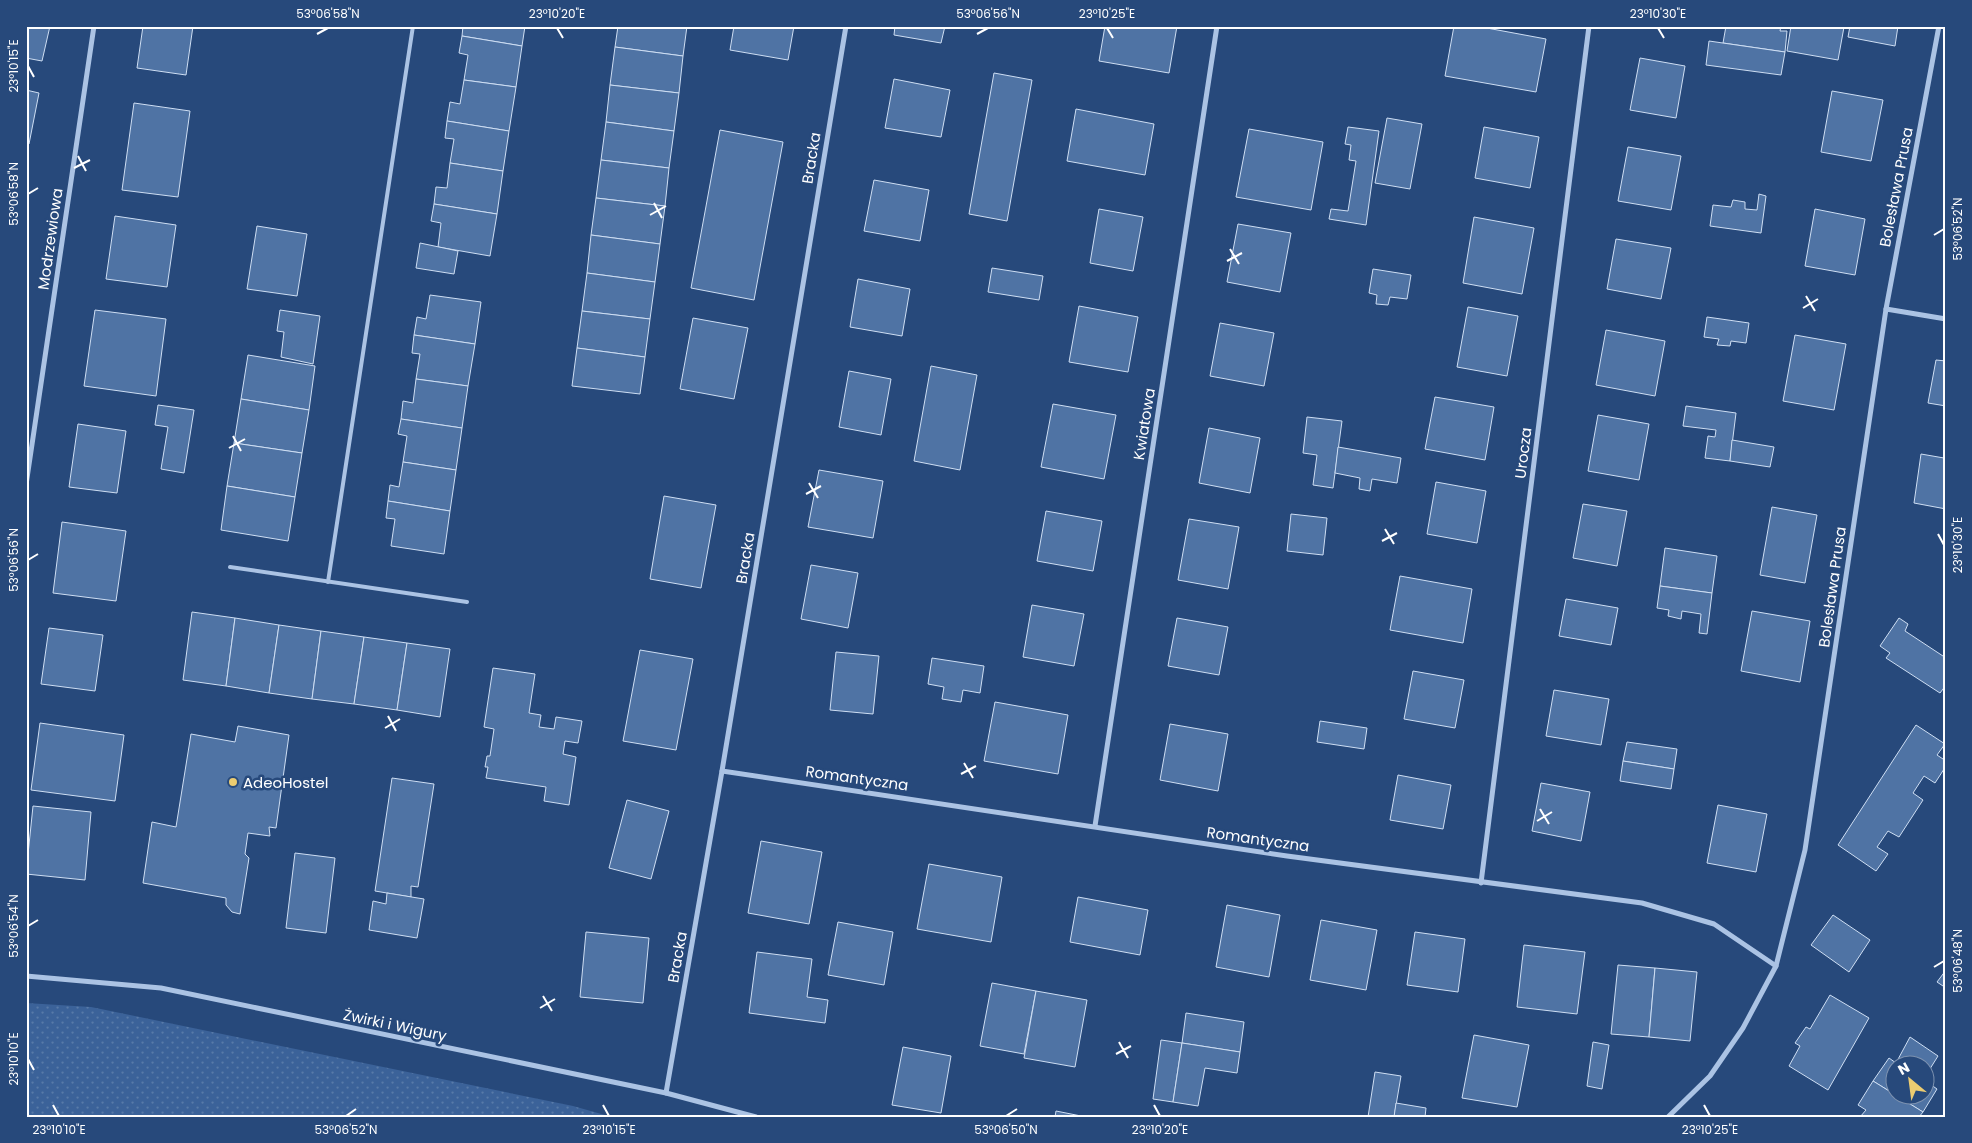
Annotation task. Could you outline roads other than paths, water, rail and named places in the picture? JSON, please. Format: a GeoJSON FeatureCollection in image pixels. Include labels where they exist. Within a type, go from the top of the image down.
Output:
{"type":"FeatureCollection","features":[{"type":"Feature","properties":{"kind":"street","name":"Modrzewiowa"},"geometry":{"type":"LineString","coordinates":[[26,485],[94,26]]}},
{"type":"Feature","properties":{"kind":"street","name":"Bracka"},"geometry":{"type":"LineString","coordinates":[[666,1093],[722,771],[846,26]]}},
{"type":"Feature","properties":{"kind":"street","name":"Kwiatowa"},"geometry":{"type":"LineString","coordinates":[[1095,826],[1217,26]]}},
{"type":"Feature","properties":{"kind":"street","name":"Urocza"},"geometry":{"type":"LineString","coordinates":[[1481,883],[1589,26]]}},
{"type":"Feature","properties":{"kind":"street","name":"Bolesława Prusa"},"geometry":{"type":"LineString","coordinates":[[1668,1117],[1710,1076],[1742,1028],[1776,966],[1805,850],[1886,310],[1939,26]]}},
{"type":"Feature","properties":{"kind":"street"},"geometry":{"type":"LineString","coordinates":[[1886,310],[1946,319]]}},
{"type":"Feature","properties":{"kind":"street","name":"Romantyczna"},"geometry":{"type":"LineString","coordinates":[[722,771],[1481,883],[1642,903],[1714,924],[1776,966]]}},
{"type":"Feature","properties":{"kind":"street","name":"Żwirki i Wigury"},"geometry":{"type":"LineString","coordinates":[[26,976],[161,988],[666,1093],[756,1117]]}},
{"type":"Feature","properties":{"kind":"lane"},"geometry":{"type":"LineString","coordinates":[[328,582],[413,26]]}},
{"type":"Feature","properties":{"kind":"lane"},"geometry":{"type":"LineString","coordinates":[[230,567],[467,602]]}},
{"type":"Feature","properties":{"kind":"place","name":"AdeoHostel"},"geometry":{"type":"Point","coordinates":[233,782]}}]}
